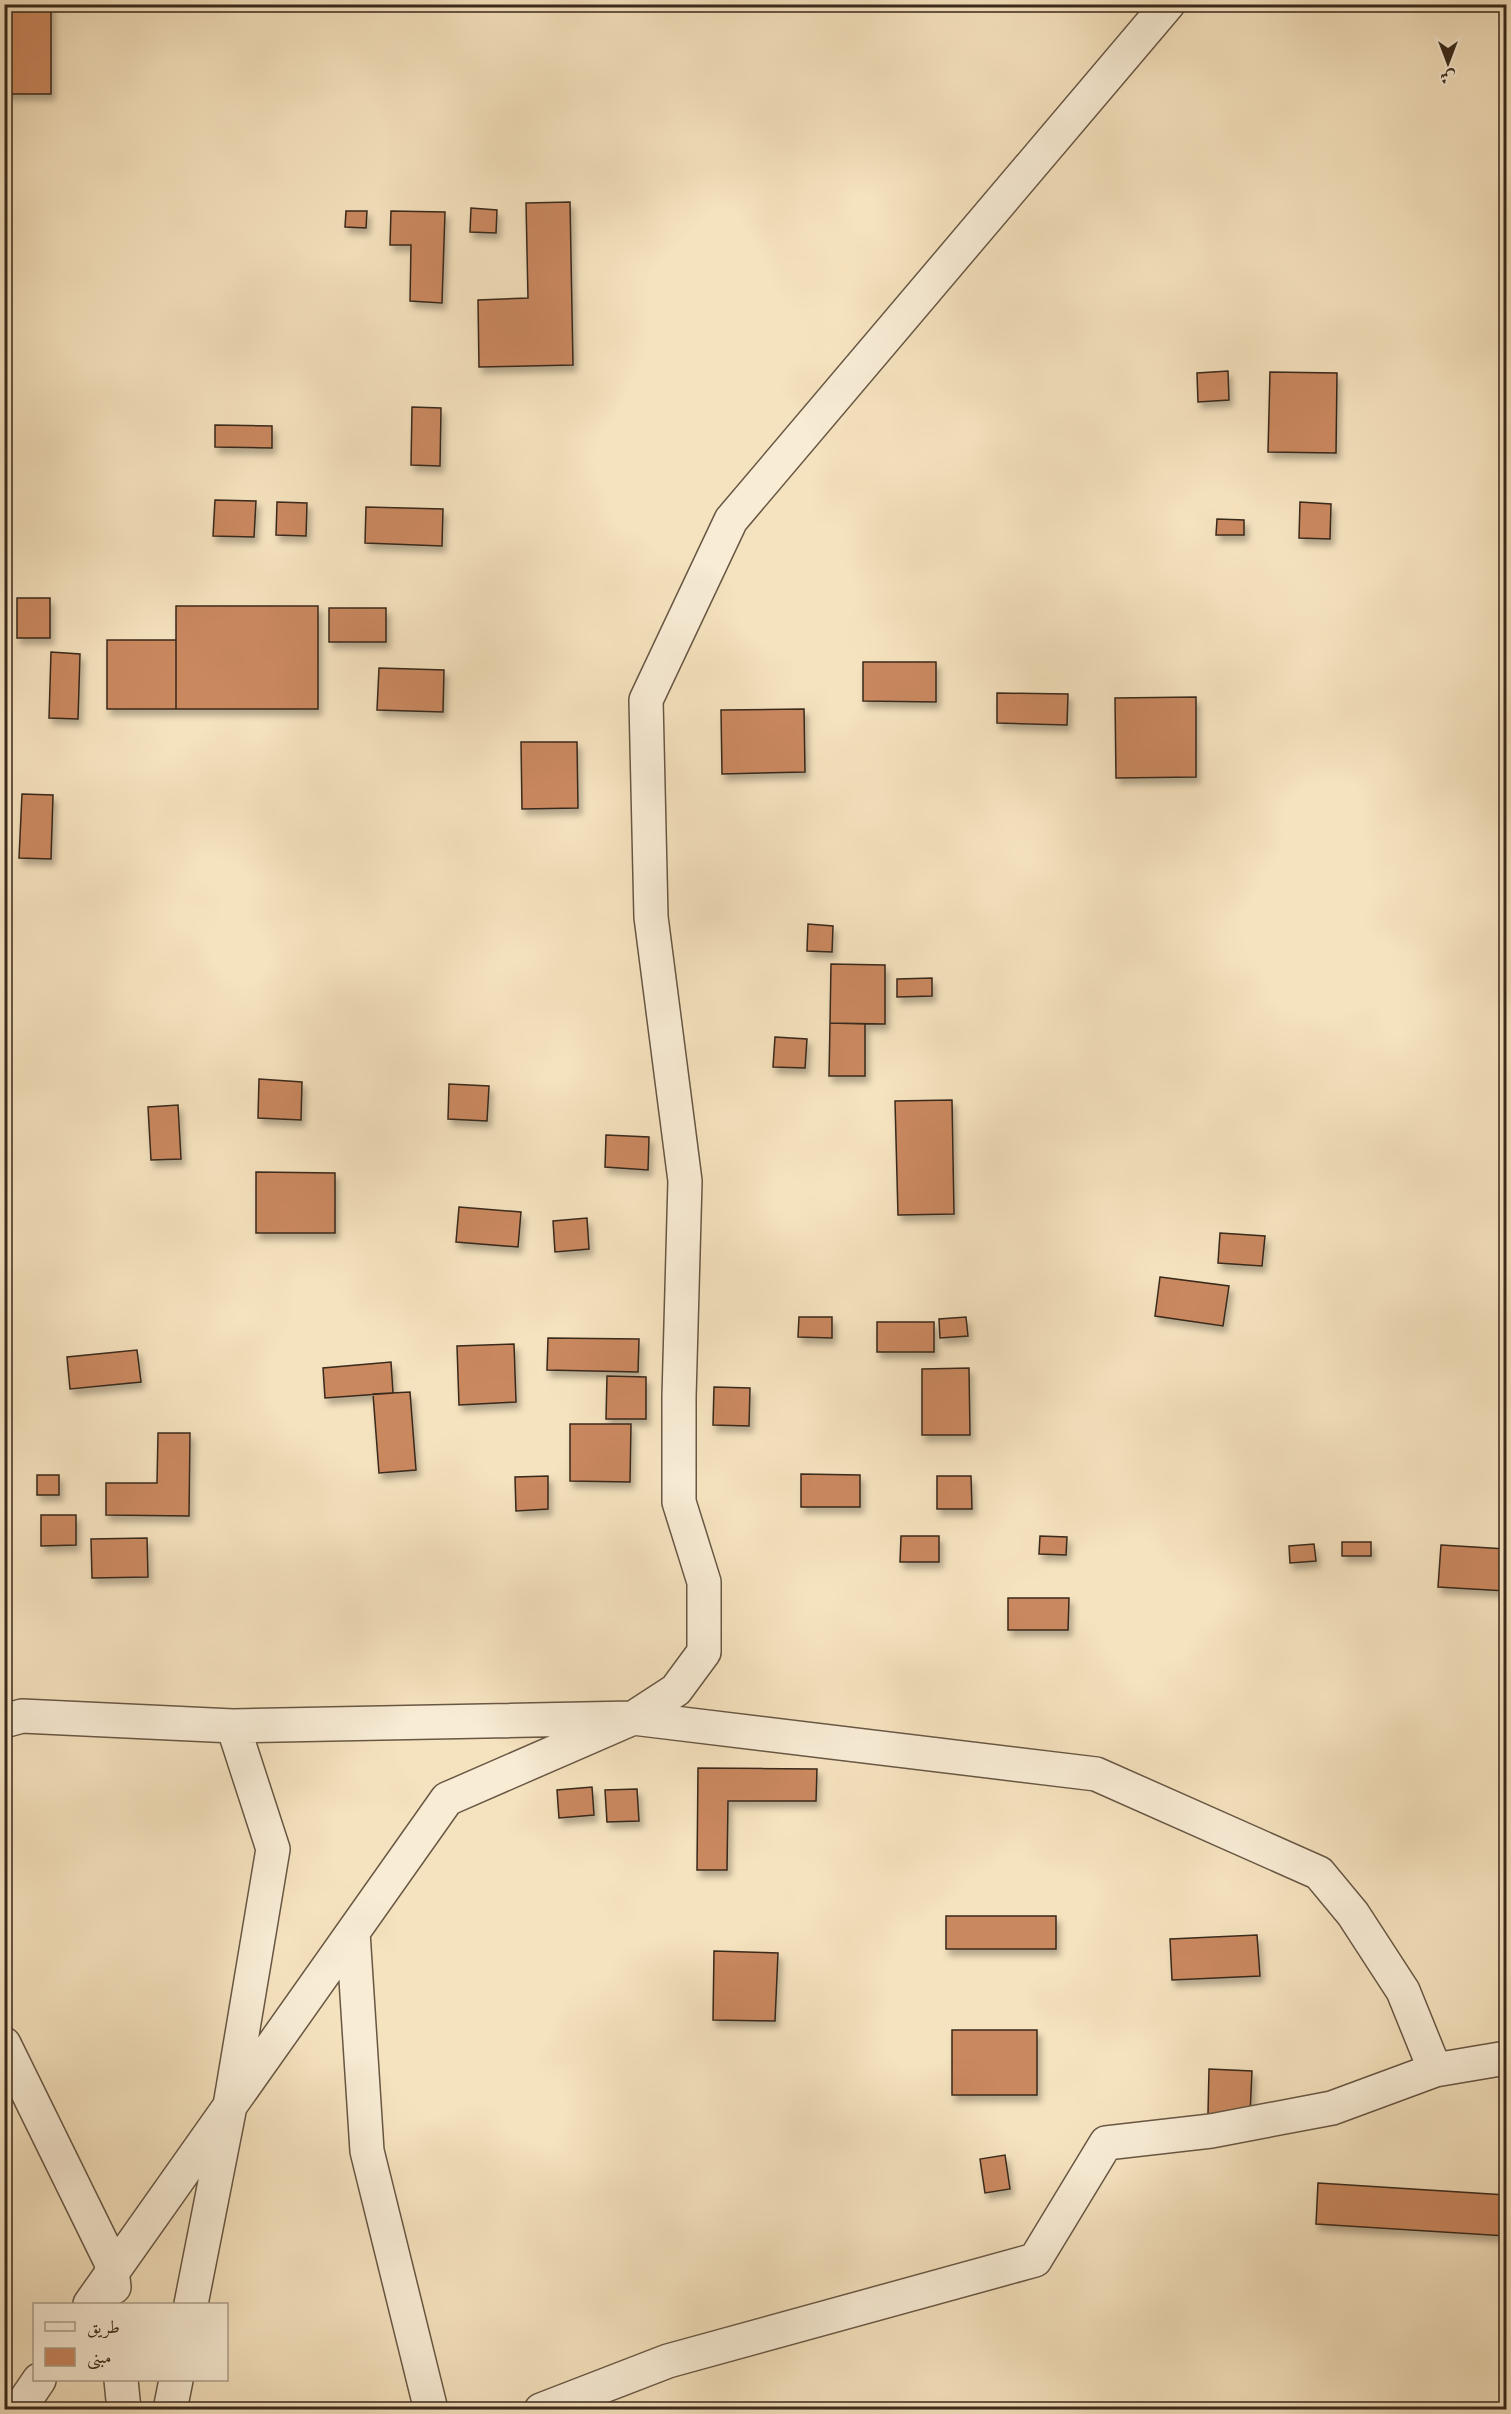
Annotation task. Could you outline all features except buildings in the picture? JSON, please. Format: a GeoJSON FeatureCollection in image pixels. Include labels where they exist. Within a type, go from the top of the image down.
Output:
{"type":"FeatureCollection","features":[{"type":"Feature","properties":{"kind":"street"},"geometry":{"type":"LineString","coordinates":[[91,2303],[447,1799],[633,1718],[676,1690],[704,1652],[704,1582],[679,1502],[679,1397],[685,1181],[651,917],[646,700],[731,520],[1168,4]]}},
{"type":"Feature","properties":{"kind":"street"},"geometry":{"type":"LineString","coordinates":[[4,1721],[22,1716],[233,1726],[633,1718],[1096,1774],[1319,1873],[1353,1914],[1403,1991],[1435,2070]]}},
{"type":"Feature","properties":{"kind":"street"},"geometry":{"type":"LineString","coordinates":[[191,2303],[230,2106],[273,1849],[233,1726]]}},
{"type":"Feature","properties":{"kind":"street"},"geometry":{"type":"LineString","coordinates":[[353,1932],[367,2151],[431,2409]]}},
{"type":"Feature","properties":{"kind":"street"},"geometry":{"type":"LineString","coordinates":[[4,2044],[111,2262],[115,2303]]}},
{"type":"Feature","properties":{"kind":"street"},"geometry":{"type":"LineString","coordinates":[[541,2409],[668,2361],[1035,2260],[1106,2143],[1211,2131],[1332,2109],[1435,2070],[1506,2058]]}},
{"type":"Feature","properties":{"kind":"street"},"geometry":{"type":"LineString","coordinates":[[4,2409],[22,2405],[38,2381]]}},
{"type":"Feature","properties":{"kind":"street"},"geometry":{"type":"LineString","coordinates":[[121,2381],[124,2409]]}},
{"type":"Feature","properties":{"kind":"street"},"geometry":{"type":"LineString","coordinates":[[170,2409],[176,2381]]}}]}
